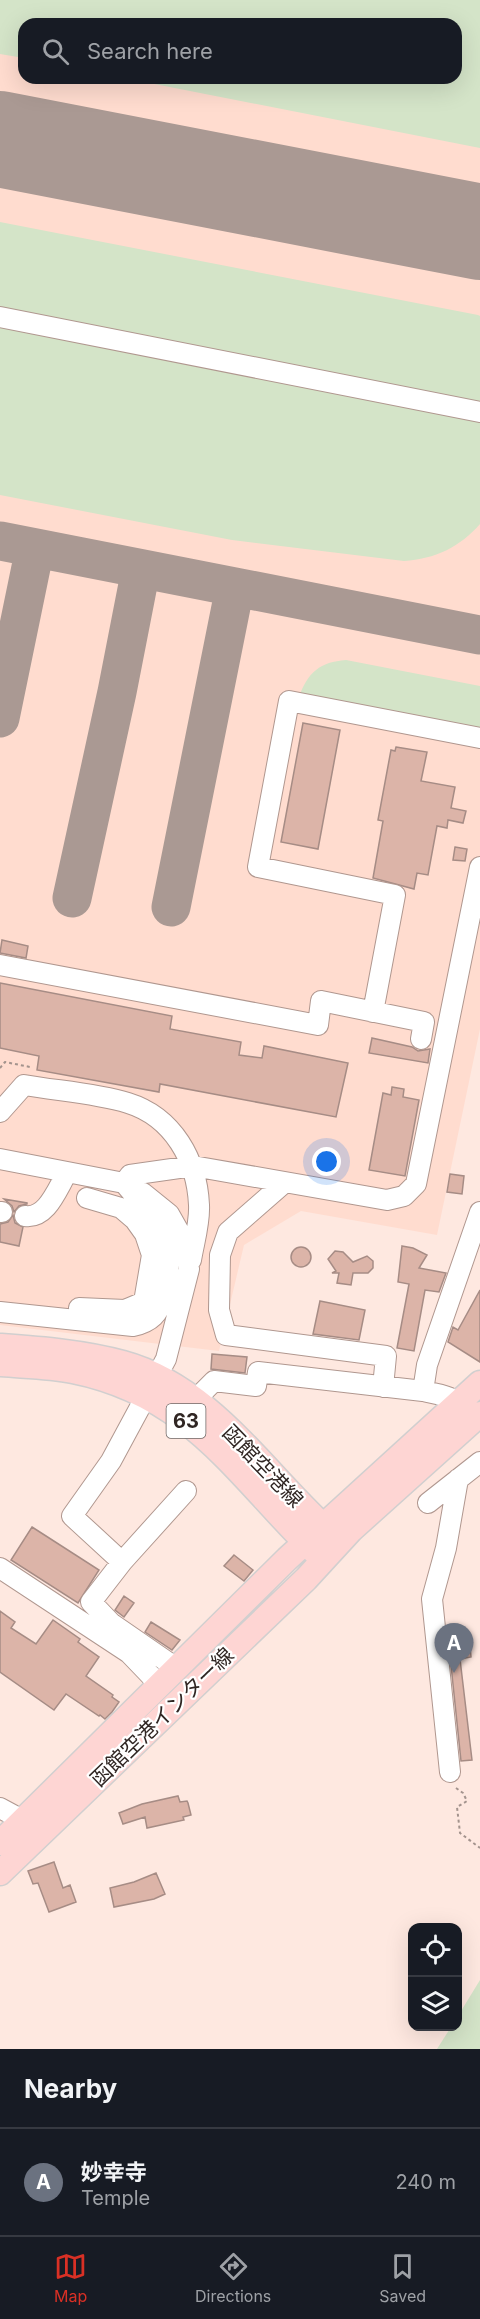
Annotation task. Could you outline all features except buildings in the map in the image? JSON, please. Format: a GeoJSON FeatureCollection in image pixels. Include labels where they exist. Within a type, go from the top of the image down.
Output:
{"type":"FeatureCollection","features":[{"type":"Feature","properties":{"kind":"main road","name":"函館空港線"},"geometry":{"type":"LineString","coordinates":[[0,1346],[78,1353],[124,1363],[152,1386],[186,1421],[223,1453],[306,1543],[331,1554]]}},
{"type":"Feature","properties":{"kind":"main road","name":"函館空港線"},"geometry":{"type":"LineString","coordinates":[[0,1364],[72,1371],[119,1384],[152,1386],[195,1400],[237,1437],[323,1526],[331,1554]]}},
{"type":"Feature","properties":{"kind":"main road"},"geometry":{"type":"LineString","coordinates":[[306,1543],[480,1383]]}},
{"type":"Feature","properties":{"kind":"main road"},"geometry":{"type":"LineString","coordinates":[[331,1554],[351,1530],[477,1417]]}},
{"type":"Feature","properties":{"kind":"main road","name":"函館空港インター線"},"geometry":{"type":"LineString","coordinates":[[0,1844],[306,1543]]}},
{"type":"Feature","properties":{"kind":"main road","name":"函館空港インター線"},"geometry":{"type":"LineString","coordinates":[[0,1873],[331,1554]]}},
{"type":"Feature","properties":{"kind":"street"},"geometry":{"type":"LineString","coordinates":[[0,317],[480,412]]}},
{"type":"Feature","properties":{"kind":"street"},"geometry":{"type":"LineString","coordinates":[[373,1012],[395,895],[258,867],[289,701],[480,738]]}},
{"type":"Feature","properties":{"kind":"street"},"geometry":{"type":"LineString","coordinates":[[124,1183],[130,1175],[193,1166],[284,1183],[352,1192],[387,1200],[404,1196],[416,1184],[480,867]]}},
{"type":"Feature","properties":{"kind":"street"},"geometry":{"type":"LineString","coordinates":[[0,965],[318,1025],[321,1001],[424,1022],[421,1039]]}},
{"type":"Feature","properties":{"kind":"street"},"geometry":{"type":"LineString","coordinates":[[0,1112],[24,1085],[127,1103],[140,1108],[168,1126],[193,1166],[199,1207],[189,1269],[166,1359],[111,1461],[72,1516],[122,1562]]}},
{"type":"Feature","properties":{"kind":"street"},"geometry":{"type":"LineString","coordinates":[[0,1159],[124,1183],[144,1193],[169,1214],[182,1237],[189,1269]]}},
{"type":"Feature","properties":{"kind":"street"},"geometry":{"type":"LineString","coordinates":[[25,1216],[31,1217],[42,1213],[67,1173]]}},
{"type":"Feature","properties":{"kind":"street"},"geometry":{"type":"LineString","coordinates":[[0,1312],[133,1326],[152,1319],[158,1313],[166,1290],[169,1268],[167,1248],[153,1218],[124,1183]]}},
{"type":"Feature","properties":{"kind":"street"},"geometry":{"type":"LineString","coordinates":[[284,1183],[228,1232],[220,1255],[219,1299],[219,1310],[226,1335],[386,1356],[383,1387]]}},
{"type":"Feature","properties":{"kind":"street"},"geometry":{"type":"LineString","coordinates":[[0,1299],[101,1310],[125,1310],[144,1302],[152,1255],[146,1234],[121,1208],[87,1198]]}},
{"type":"Feature","properties":{"kind":"street"},"geometry":{"type":"LineString","coordinates":[[423,1391],[427,1365],[480,1212]]}},
{"type":"Feature","properties":{"kind":"street"},"geometry":{"type":"LineString","coordinates":[[204,1391],[214,1381],[256,1386],[258,1372],[423,1391],[448,1396],[458,1401],[477,1417]]}},
{"type":"Feature","properties":{"kind":"street"},"geometry":{"type":"LineString","coordinates":[[428,1503],[480,1462]]}},
{"type":"Feature","properties":{"kind":"street"},"geometry":{"type":"LineString","coordinates":[[450,1772],[432,1599],[446,1548],[458,1479]]}},
{"type":"Feature","properties":{"kind":"street"},"geometry":{"type":"LineString","coordinates":[[169,1663],[111,1623],[91,1602],[122,1562],[186,1491]]}},
{"type":"Feature","properties":{"kind":"street"},"geometry":{"type":"LineString","coordinates":[[0,1568],[129,1653],[153,1678]]}},
{"type":"Feature","properties":{"kind":"path"},"geometry":{"type":"LineString","coordinates":[[0,1068],[5,1062],[30,1067]]}},
{"type":"Feature","properties":{"kind":"path"},"geometry":{"type":"LineString","coordinates":[[450,1772],[452,1785],[462,1793],[467,1801],[457,1807],[460,1833],[480,1848]]}},
{"type":"Feature","properties":{"kind":"shaded area"},"geometry":{"type":"Polygon","coordinates":[[[0,0],[480,0],[480,1029],[437,1235],[301,1211],[244,1245],[219,1351],[0,1325],[0,0]]]}},
{"type":"Feature","properties":{"kind":"green space"},"geometry":{"type":"Polygon","coordinates":[[[0,0],[480,0],[480,148],[155,84],[462,84],[462,18],[18,18],[18,57],[0,54],[0,0]]]}},
{"type":"Feature","properties":{"kind":"green space"},"geometry":{"type":"Polygon","coordinates":[[[0,222],[478,315],[480,316],[480,406],[0,312],[0,222]]]}},
{"type":"Feature","properties":{"kind":"green space"},"geometry":{"type":"Polygon","coordinates":[[[0,323],[480,418],[480,524],[464,539],[446,550],[426,558],[404,561],[232,540],[0,495],[0,323]]]}},
{"type":"Feature","properties":{"kind":"green space"},"geometry":{"type":"Polygon","coordinates":[[[346,660],[480,686],[480,733],[299,697],[306,681],[316,670],[329,663],[346,660]]]}},
{"type":"Feature","properties":{"kind":"green space"},"geometry":{"type":"Polygon","coordinates":[[[480,1980],[480,2049],[437,2049],[448,2031],[462,2031],[462,2009],[480,1980]]]}},
{"type":"Feature","properties":{"kind":"taxiway"},"geometry":{"type":"LineString","coordinates":[[0,541],[480,635]]}},
{"type":"Feature","properties":{"kind":"taxiway"},"geometry":{"type":"LineString","coordinates":[[0,718],[35,548]]}},
{"type":"Feature","properties":{"kind":"taxiway"},"geometry":{"type":"LineString","coordinates":[[72,898],[141,569]]}},
{"type":"Feature","properties":{"kind":"taxiway"},"geometry":{"type":"LineString","coordinates":[[171,907],[235,587]]}},
{"type":"Feature","properties":{"kind":"runway"},"geometry":{"type":"LineString","coordinates":[[0,139],[480,232]]}},
{"type":"Feature","properties":{"kind":"place","name":"妙幸寺"},"geometry":{"type":"Point","coordinates":[454,1673]}}]}
